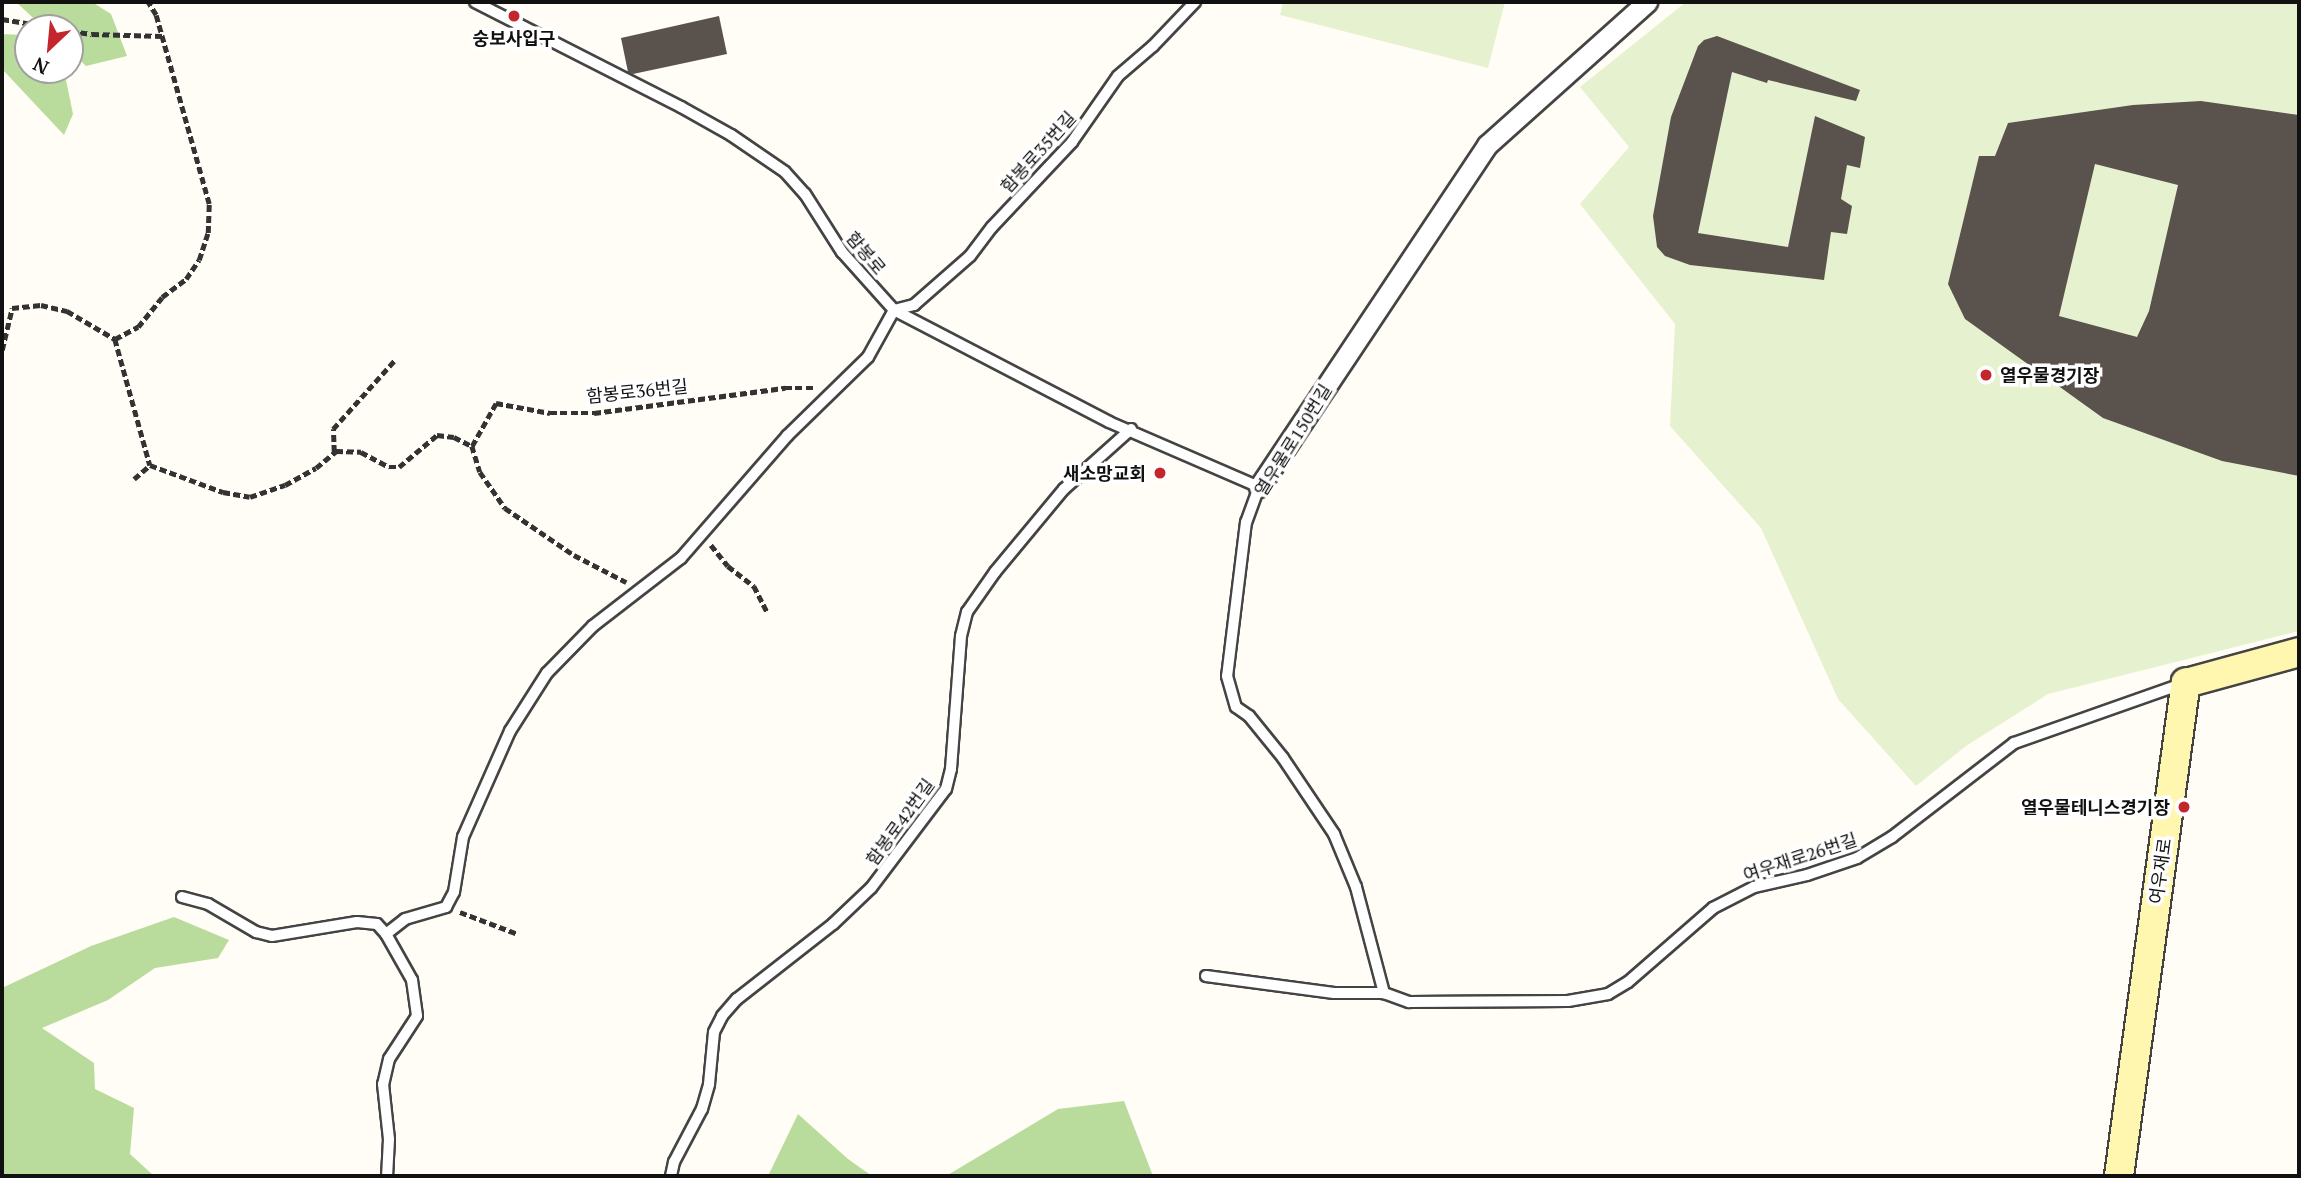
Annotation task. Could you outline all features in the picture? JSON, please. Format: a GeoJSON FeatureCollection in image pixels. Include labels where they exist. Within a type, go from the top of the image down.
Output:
{"type":"FeatureCollection","features":[{"type":"Feature","properties":{"kind":"street","name":"열우물로150번길"},"geometry":{"type":"LineString","coordinates":[[1259,487],[1487,145],[1647,2]]}},
{"type":"Feature","properties":{"kind":"street"},"geometry":{"type":"LineString","coordinates":[[2186,682],[2299,652]]}},
{"type":"Feature","properties":{"kind":"street","name":"여우재로"},"geometry":{"type":"LineString","coordinates":[[2119,1176],[2186,682]]}},
{"type":"Feature","properties":{"kind":"lane","name":"함봉로"},"geometry":{"type":"LineString","coordinates":[[475,2],[681,107],[731,135],[785,172],[805,194],[842,251],[894,310],[1109,422],[1131,429],[1259,487]]}},
{"type":"Feature","properties":{"kind":"lane","name":"함봉로35번길"},"geometry":{"type":"LineString","coordinates":[[894,310],[914,305],[971,256],[992,228],[1072,142],[1118,76],[1153,46],[1195,2]]}},
{"type":"Feature","properties":{"kind":"lane"},"geometry":{"type":"LineString","coordinates":[[386,934],[405,919],[446,907],[454,892],[463,837],[510,732],[547,673],[593,626],[681,558],[778,446],[868,357],[894,310]]}},
{"type":"Feature","properties":{"kind":"lane","name":"함봉로42번길"},"geometry":{"type":"LineString","coordinates":[[671,1176],[674,1162],[702,1109],[709,1084],[714,1032],[722,1016],[737,999],[833,924],[871,888],[946,789],[951,769],[961,636],[967,612],[995,572],[1064,489],[1131,429]]}},
{"type":"Feature","properties":{"kind":"lane","name":"열우물로150번길"},"geometry":{"type":"LineString","coordinates":[[1259,487],[1246,522],[1227,676],[1236,706],[1249,716],[1283,758],[1335,834],[1356,887],[1384,993]]}},
{"type":"Feature","properties":{"kind":"lane","name":"여우재로26번길"},"geometry":{"type":"LineString","coordinates":[[1206,976],[1334,993],[1384,993],[1409,1002],[1568,1001],[1608,993],[1628,982],[1713,908],[1754,887],[1807,875],[1857,858],[1892,837],[2014,743],[2186,682]]}},
{"type":"Feature","properties":{"kind":"lane"},"geometry":{"type":"LineString","coordinates":[[182,897],[208,904],[256,932],[272,936],[357,922],[377,924],[386,934],[412,981],[417,1016],[389,1059],[383,1084],[389,1139],[387,1176]]}},
{"type":"Feature","properties":{"kind":"path"},"geometry":{"type":"LineString","coordinates":[[115,339],[138,327],[162,297],[186,279],[199,260],[208,233],[209,204],[156,15],[148,2]]}},
{"type":"Feature","properties":{"kind":"path"},"geometry":{"type":"LineString","coordinates":[[84,33],[162,36]]}},
{"type":"Feature","properties":{"kind":"path"},"geometry":{"type":"LineString","coordinates":[[2,350],[12,308],[32,306],[67,311],[115,339],[150,466]]}},
{"type":"Feature","properties":{"kind":"path"},"geometry":{"type":"LineString","coordinates":[[334,453],[333,429],[395,360]]}},
{"type":"Feature","properties":{"kind":"path","name":"함봉로36번길"},"geometry":{"type":"LineString","coordinates":[[472,446],[496,402],[550,413],[594,413],[785,388],[813,388],[831,394]]}},
{"type":"Feature","properties":{"kind":"path"},"geometry":{"type":"LineString","coordinates":[[150,466],[223,492],[250,497],[285,485],[316,468],[334,453],[361,452],[389,467],[399,467],[437,435],[454,437],[472,446],[480,472],[505,508],[574,555],[642,590]]}},
{"type":"Feature","properties":{"kind":"path"},"geometry":{"type":"LineString","coordinates":[[134,479],[150,466]]}},
{"type":"Feature","properties":{"kind":"path"},"geometry":{"type":"LineString","coordinates":[[703,534],[727,566],[754,586],[768,613]]}},
{"type":"Feature","properties":{"kind":"path"},"geometry":{"type":"LineString","coordinates":[[446,907],[518,934]]}},
{"type":"Feature","properties":{"kind":"green space"},"geometry":{"type":"Polygon","coordinates":[[[16,2],[92,2],[111,14],[127,56],[86,66],[84,14],[29,14],[16,2]]]}},
{"type":"Feature","properties":{"kind":"green space"},"geometry":{"type":"Polygon","coordinates":[[[1283,2],[1505,2],[1488,68],[1280,15],[1283,2]]]}},
{"type":"Feature","properties":{"kind":"green space","name":"열우물경기장"},"geometry":{"type":"Polygon","coordinates":[[[1686,2],[2299,2],[2299,631],[2048,694],[1966,746],[1916,786],[1838,699],[1761,528],[1670,426],[1675,324],[1580,204],[1629,147],[1580,87],[1686,2]]]}},
{"type":"Feature","properties":{"kind":"green space"},"geometry":{"type":"Polygon","coordinates":[[[2,34],[14,35],[14,82],[2,69],[2,34]]]}},
{"type":"Feature","properties":{"kind":"green space"},"geometry":{"type":"Polygon","coordinates":[[[16,84],[67,84],[73,114],[64,135],[16,84]]]}},
{"type":"Feature","properties":{"kind":"green space"},"geometry":{"type":"Polygon","coordinates":[[[174,917],[229,940],[218,958],[155,968],[108,1000],[42,1028],[94,1063],[95,1089],[134,1108],[130,1154],[154,1176],[2,1176],[2,988],[91,946],[174,917]]]}},
{"type":"Feature","properties":{"kind":"green space"},"geometry":{"type":"Polygon","coordinates":[[[1124,1101],[1153,1176],[946,1176],[1058,1109],[1124,1101]]]}},
{"type":"Feature","properties":{"kind":"green space"},"geometry":{"type":"Polygon","coordinates":[[[798,1114],[848,1159],[872,1176],[768,1176],[798,1114]]]}},
{"type":"Feature","properties":{"kind":"building"},"geometry":{"type":"Polygon","coordinates":[[[719,16],[727,54],[633,74],[628,72],[621,38],[719,16]]]}},
{"type":"Feature","properties":{"kind":"building"},"geometry":{"type":"Polygon","coordinates":[[[1717,36],[1860,90],[1856,101],[1768,80],[1767,83],[1732,72],[1698,233],[1788,247],[1815,116],[1865,137],[1860,168],[1847,165],[1841,199],[1852,206],[1847,234],[1831,232],[1824,280],[1690,265],[1665,256],[1657,247],[1653,216],[1671,117],[1698,46],[1704,40],[1717,36]]]}},
{"type":"Feature","properties":{"kind":"building"},"geometry":{"type":"Polygon","coordinates":[[[2201,101],[2299,115],[2299,476],[2222,461],[2103,418],[1965,319],[1948,284],[1979,156],[1995,156],[2008,123],[2133,105],[2201,101]],[[2095,164],[2059,316],[2137,337],[2149,311],[2178,185],[2095,164]]]}},
{"type":"Feature","properties":{"kind":"place","name":"숭보사입구"},"geometry":{"type":"Point","coordinates":[514,16]}},
{"type":"Feature","properties":{"kind":"place","name":"열우물경기장"},"geometry":{"type":"Point","coordinates":[1986,375]}},
{"type":"Feature","properties":{"kind":"place","name":"새소망교회"},"geometry":{"type":"Point","coordinates":[1160,473]}},
{"type":"Feature","properties":{"kind":"place","name":"열우물테니스경기장"},"geometry":{"type":"Point","coordinates":[2184,807]}}]}
